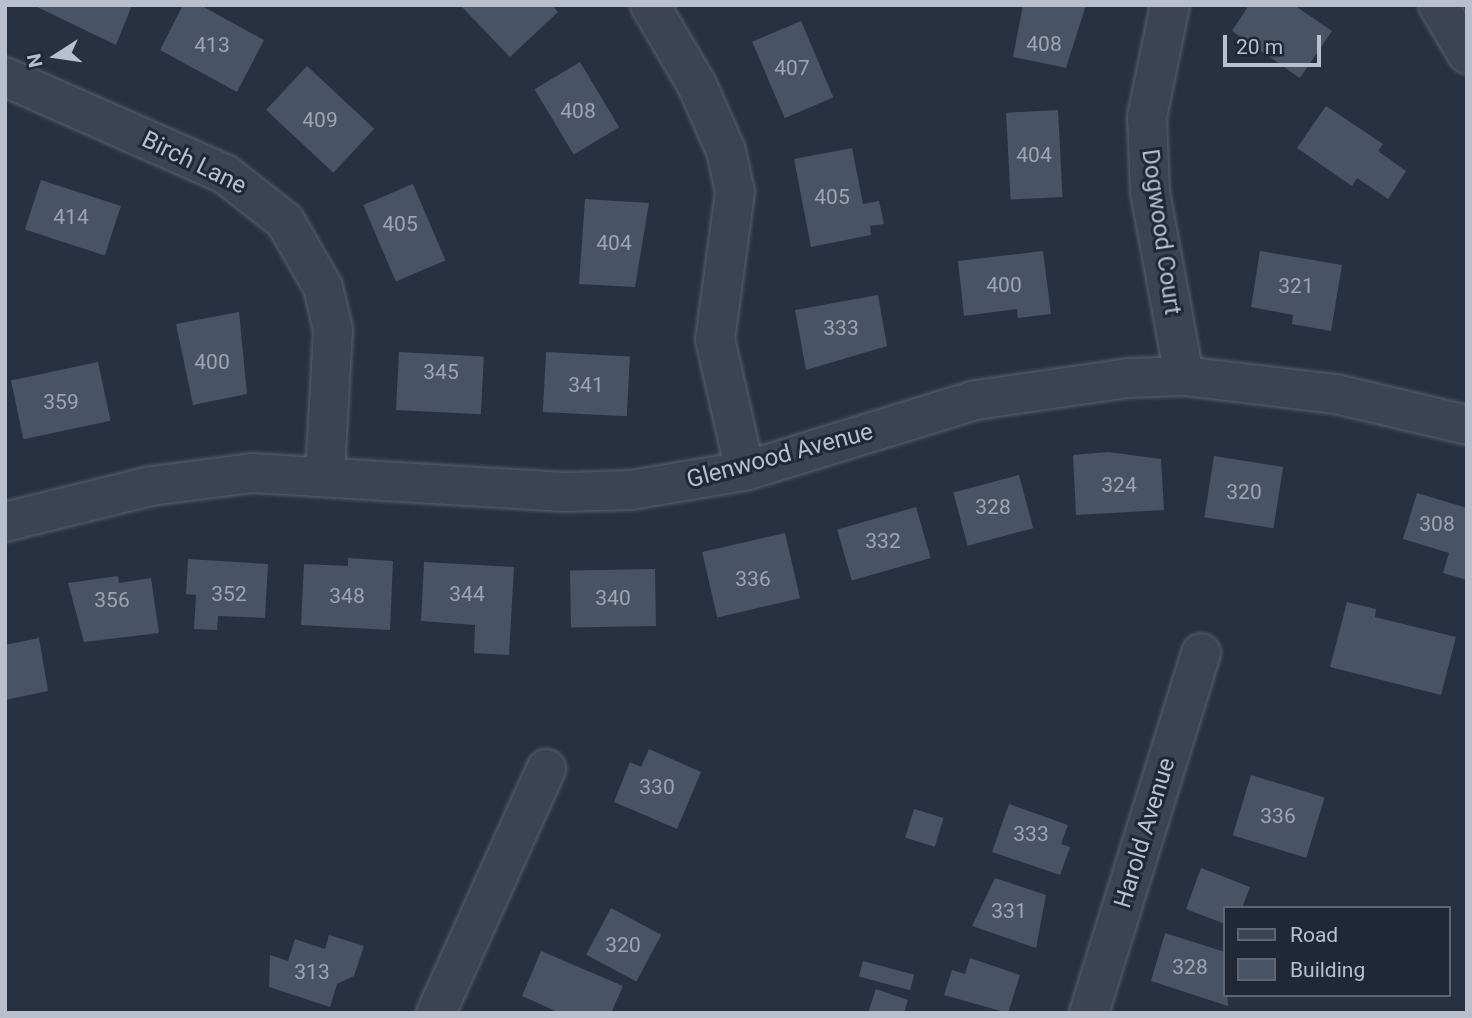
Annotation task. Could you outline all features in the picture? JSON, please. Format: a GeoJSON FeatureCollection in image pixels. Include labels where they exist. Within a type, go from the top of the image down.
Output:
{"type":"FeatureCollection","features":[{"type":"Feature","properties":{"kind":"street"},"geometry":{"type":"LineString","coordinates":[[650,5],[697,85],[726,151],[735,192],[715,339],[745,471]]}},
{"type":"Feature","properties":{"kind":"street","name":"Dogwood Court"},"geometry":{"type":"LineString","coordinates":[[1170,5],[1147,117],[1150,192],[1184,376]]}},
{"type":"Feature","properties":{"kind":"street"},"geometry":{"type":"LineString","coordinates":[[1438,5],[1467,54]]}},
{"type":"Feature","properties":{"kind":"street","name":"Birch Lane"},"geometry":{"type":"LineString","coordinates":[[5,77],[225,174],[285,221],[323,287],[333,330],[325,475]]}},
{"type":"Feature","properties":{"kind":"street","name":"Glenwood Avenue"},"geometry":{"type":"LineString","coordinates":[[5,522],[183,480],[325,475],[564,492],[631,490],[745,471],[976,400],[1052,385],[1184,376],[1336,394],[1467,425]]}},
{"type":"Feature","properties":{"kind":"street","name":"Harold Avenue"},"geometry":{"type":"LineString","coordinates":[[1089,1013],[1201,653]]}},
{"type":"Feature","properties":{"kind":"street"},"geometry":{"type":"LineString","coordinates":[[436,1013],[546,769]]}},
{"type":"Feature","properties":{"kind":"building"},"geometry":{"type":"Polygon","coordinates":[[[33,5],[132,5],[116,45],[33,5]]]}},
{"type":"Feature","properties":{"kind":"building"},"geometry":{"type":"Polygon","coordinates":[[[183,5],[200,5],[264,40],[237,92],[160,50],[183,5]]]}},
{"type":"Feature","properties":{"kind":"building"},"geometry":{"type":"Polygon","coordinates":[[[460,5],[552,5],[558,12],[510,57],[460,5]]]}},
{"type":"Feature","properties":{"kind":"building"},"geometry":{"type":"Polygon","coordinates":[[[1023,5],[1086,5],[1066,68],[1013,57],[1023,5]]]}},
{"type":"Feature","properties":{"kind":"building"},"geometry":{"type":"Polygon","coordinates":[[[1249,5],[1294,5],[1332,31],[1300,78],[1232,31],[1249,5]]]}},
{"type":"Feature","properties":{"kind":"building"},"geometry":{"type":"Polygon","coordinates":[[[801,21],[833,97],[785,118],[752,42],[801,21]]]}},
{"type":"Feature","properties":{"kind":"building"},"geometry":{"type":"Polygon","coordinates":[[[580,62],[619,127],[574,154],[535,89],[580,62]]]}},
{"type":"Feature","properties":{"kind":"building"},"geometry":{"type":"Polygon","coordinates":[[[307,66],[374,129],[333,173],[266,110],[307,66]]]}},
{"type":"Feature","properties":{"kind":"building"},"geometry":{"type":"Polygon","coordinates":[[[1326,106],[1383,144],[1378,151],[1406,171],[1388,199],[1357,178],[1352,186],[1297,148],[1326,106]]]}},
{"type":"Feature","properties":{"kind":"building"},"geometry":{"type":"Polygon","coordinates":[[[1058,110],[1063,197],[1011,200],[1006,113],[1058,110]]]}},
{"type":"Feature","properties":{"kind":"building"},"geometry":{"type":"Polygon","coordinates":[[[852,148],[863,204],[879,201],[884,224],[870,226],[871,235],[811,247],[794,159],[852,148]]]}},
{"type":"Feature","properties":{"kind":"building"},"geometry":{"type":"Polygon","coordinates":[[[41,180],[121,206],[105,255],[25,229],[41,180]]]}},
{"type":"Feature","properties":{"kind":"building"},"geometry":{"type":"Polygon","coordinates":[[[413,184],[445,260],[396,282],[363,205],[413,184]]]}},
{"type":"Feature","properties":{"kind":"building"},"geometry":{"type":"Polygon","coordinates":[[[585,199],[649,203],[635,287],[579,284],[585,199]]]}},
{"type":"Feature","properties":{"kind":"building"},"geometry":{"type":"Polygon","coordinates":[[[1043,251],[1051,314],[1018,318],[1017,309],[964,316],[958,261],[1043,251]]]}},
{"type":"Feature","properties":{"kind":"building"},"geometry":{"type":"Polygon","coordinates":[[[1260,251],[1342,265],[1331,331],[1292,324],[1293,315],[1251,307],[1260,251]]]}},
{"type":"Feature","properties":{"kind":"building"},"geometry":{"type":"Polygon","coordinates":[[[878,295],[887,346],[806,370],[795,310],[878,295]]]}},
{"type":"Feature","properties":{"kind":"building"},"geometry":{"type":"Polygon","coordinates":[[[239,312],[247,394],[193,405],[176,324],[239,312]]]}},
{"type":"Feature","properties":{"kind":"building"},"geometry":{"type":"Polygon","coordinates":[[[399,352],[484,356],[481,414],[396,410],[399,352]]]}},
{"type":"Feature","properties":{"kind":"building"},"geometry":{"type":"Polygon","coordinates":[[[546,352],[630,356],[627,416],[543,412],[546,352]]]}},
{"type":"Feature","properties":{"kind":"building"},"geometry":{"type":"Polygon","coordinates":[[[98,362],[110,421],[23,439],[11,381],[98,362]]]}},
{"type":"Feature","properties":{"kind":"building"},"geometry":{"type":"Polygon","coordinates":[[[1108,452],[1161,459],[1164,510],[1076,515],[1073,455],[1108,452]]]}},
{"type":"Feature","properties":{"kind":"building"},"geometry":{"type":"Polygon","coordinates":[[[1214,456],[1283,467],[1273,528],[1204,517],[1214,456]]]}},
{"type":"Feature","properties":{"kind":"building"},"geometry":{"type":"Polygon","coordinates":[[[1019,475],[1033,528],[968,546],[953,493],[1019,475]]]}},
{"type":"Feature","properties":{"kind":"building"},"geometry":{"type":"Polygon","coordinates":[[[1417,493],[1467,508],[1467,580],[1443,573],[1449,553],[1403,539],[1417,493]]]}},
{"type":"Feature","properties":{"kind":"building"},"geometry":{"type":"Polygon","coordinates":[[[916,507],[931,558],[852,581],[837,530],[916,507]]]}},
{"type":"Feature","properties":{"kind":"building"},"geometry":{"type":"Polygon","coordinates":[[[785,533],[800,598],[717,617],[702,552],[785,533]]]}},
{"type":"Feature","properties":{"kind":"building"},"geometry":{"type":"Polygon","coordinates":[[[348,558],[393,561],[390,630],[301,625],[304,564],[348,566],[348,558]]]}},
{"type":"Feature","properties":{"kind":"building"},"geometry":{"type":"Polygon","coordinates":[[[188,559],[268,564],[265,618],[218,616],[217,630],[194,629],[196,595],[186,594],[188,559]]]}},
{"type":"Feature","properties":{"kind":"building"},"geometry":{"type":"Polygon","coordinates":[[[424,562],[514,567],[509,655],[474,653],[475,625],[421,621],[424,562]]]}},
{"type":"Feature","properties":{"kind":"building"},"geometry":{"type":"Polygon","coordinates":[[[655,569],[656,626],[571,627],[570,570],[655,569]]]}},
{"type":"Feature","properties":{"kind":"building"},"geometry":{"type":"Polygon","coordinates":[[[118,576],[119,583],[151,578],[159,633],[84,642],[68,583],[118,576]]]}},
{"type":"Feature","properties":{"kind":"building"},"geometry":{"type":"Polygon","coordinates":[[[1347,602],[1376,609],[1375,617],[1456,637],[1441,695],[1330,667],[1347,602]]]}},
{"type":"Feature","properties":{"kind":"building"},"geometry":{"type":"Polygon","coordinates":[[[39,638],[48,691],[5,700],[5,645],[39,638]]]}},
{"type":"Feature","properties":{"kind":"building"},"geometry":{"type":"Polygon","coordinates":[[[649,749],[701,772],[677,829],[614,802],[630,762],[641,767],[649,749]]]}},
{"type":"Feature","properties":{"kind":"building"},"geometry":{"type":"Polygon","coordinates":[[[1251,775],[1325,798],[1306,858],[1233,835],[1251,775]]]}},
{"type":"Feature","properties":{"kind":"building"},"geometry":{"type":"Polygon","coordinates":[[[1009,804],[1068,825],[1061,844],[1070,847],[1060,875],[992,852],[1009,804]]]}},
{"type":"Feature","properties":{"kind":"building"},"geometry":{"type":"Polygon","coordinates":[[[914,809],[944,818],[935,847],[905,838],[914,809]]]}},
{"type":"Feature","properties":{"kind":"building"},"geometry":{"type":"Polygon","coordinates":[[[1201,868],[1250,887],[1243,906],[1224,906],[1224,924],[1186,909],[1201,868]]]}},
{"type":"Feature","properties":{"kind":"building"},"geometry":{"type":"Polygon","coordinates":[[[995,878],[1046,895],[1036,948],[972,926],[995,878]]]}},
{"type":"Feature","properties":{"kind":"building"},"geometry":{"type":"Polygon","coordinates":[[[611,908],[661,935],[636,982],[586,955],[611,908]]]}},
{"type":"Feature","properties":{"kind":"building"},"geometry":{"type":"Polygon","coordinates":[[[1165,933],[1224,952],[1224,997],[1228,997],[1228,1006],[1151,981],[1165,933]]]}},
{"type":"Feature","properties":{"kind":"building"},"geometry":{"type":"Polygon","coordinates":[[[329,935],[364,946],[354,976],[337,984],[330,1007],[269,987],[270,955],[288,961],[295,939],[325,949],[329,935]]]}},
{"type":"Feature","properties":{"kind":"building"},"geometry":{"type":"Polygon","coordinates":[[[541,951],[623,986],[611,1013],[560,1013],[522,996],[541,951]]]}},
{"type":"Feature","properties":{"kind":"building"},"geometry":{"type":"Polygon","coordinates":[[[970,958],[1020,975],[1008,1013],[944,995],[952,970],[965,974],[970,958]]]}},
{"type":"Feature","properties":{"kind":"building"},"geometry":{"type":"Polygon","coordinates":[[[863,961],[914,975],[910,990],[859,976],[863,961]]]}},
{"type":"Feature","properties":{"kind":"building"},"geometry":{"type":"Polygon","coordinates":[[[876,989],[908,1000],[904,1013],[868,1013],[876,989]]]}}]}
